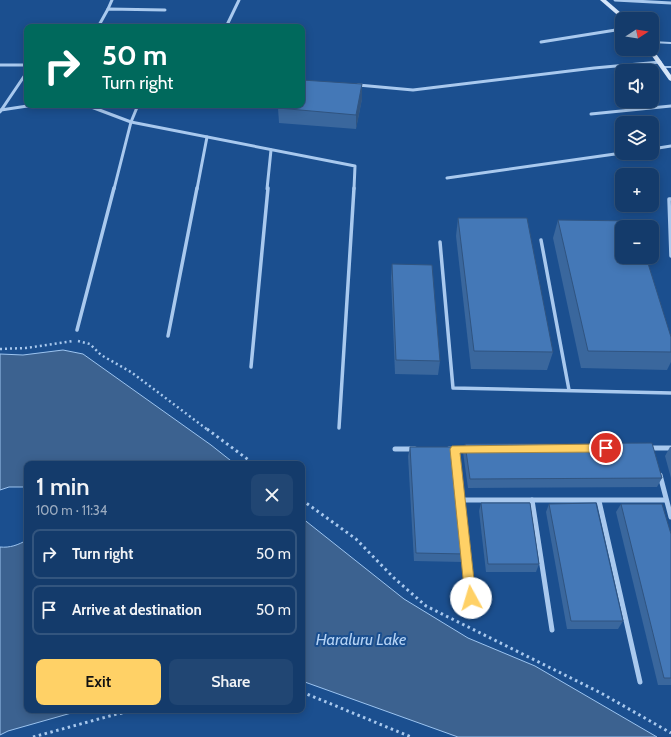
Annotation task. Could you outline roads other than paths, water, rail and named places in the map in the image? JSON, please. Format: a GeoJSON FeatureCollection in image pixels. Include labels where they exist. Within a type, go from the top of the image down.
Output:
{"type":"FeatureCollection","features":[{"type":"Feature","properties":{"kind":"street"},"geometry":{"type":"LineString","coordinates":[[100,24],[112,0]]}},
{"type":"Feature","properties":{"kind":"street"},"geometry":{"type":"LineString","coordinates":[[227,24],[239,0]]}},
{"type":"Feature","properties":{"kind":"street"},"geometry":{"type":"LineString","coordinates":[[603,0],[617,12]]}},
{"type":"Feature","properties":{"kind":"street"},"geometry":{"type":"LineString","coordinates":[[615,0],[671,3]]}},
{"type":"Feature","properties":{"kind":"street"},"geometry":{"type":"LineString","coordinates":[[108,9],[165,10]]}},
{"type":"Feature","properties":{"kind":"street"},"geometry":{"type":"LineString","coordinates":[[541,42],[615,30]]}},
{"type":"Feature","properties":{"kind":"street"},"geometry":{"type":"LineString","coordinates":[[655,56],[671,79]]}},
{"type":"Feature","properties":{"kind":"street"},"geometry":{"type":"LineString","coordinates":[[0,65],[24,65]]}},
{"type":"Feature","properties":{"kind":"street"},"geometry":{"type":"LineString","coordinates":[[350,84],[413,90],[594,68],[661,65]]}},
{"type":"Feature","properties":{"kind":"street"},"geometry":{"type":"LineString","coordinates":[[1,111],[24,76]]}},
{"type":"Feature","properties":{"kind":"street"},"geometry":{"type":"LineString","coordinates":[[591,114],[671,106]]}},
{"type":"Feature","properties":{"kind":"street"},"geometry":{"type":"LineString","coordinates":[[1,111],[24,107]]}},
{"type":"Feature","properties":{"kind":"street"},"geometry":{"type":"LineString","coordinates":[[94,108],[131,122],[355,166],[340,428]]}},
{"type":"Feature","properties":{"kind":"street"},"geometry":{"type":"LineString","coordinates":[[77,330],[131,122],[137,108]]}},
{"type":"Feature","properties":{"kind":"street"},"geometry":{"type":"LineString","coordinates":[[168,336],[207,138]]}},
{"type":"Feature","properties":{"kind":"street"},"geometry":{"type":"LineString","coordinates":[[659,147],[671,146]]}},
{"type":"Feature","properties":{"kind":"street"},"geometry":{"type":"LineString","coordinates":[[251,367],[271,150]]}},
{"type":"Feature","properties":{"kind":"street"},"geometry":{"type":"LineString","coordinates":[[447,178],[615,154]]}},
{"type":"Feature","properties":{"kind":"street"},"geometry":{"type":"LineString","coordinates":[[671,199],[669,199],[671,256]]}},
{"type":"Feature","properties":{"kind":"street"},"geometry":{"type":"LineString","coordinates":[[540,240],[569,390]]}},
{"type":"Feature","properties":{"kind":"street"},"geometry":{"type":"LineString","coordinates":[[440,242],[453,388],[671,393]]}},
{"type":"Feature","properties":{"kind":"street"},"geometry":{"type":"LineString","coordinates":[[644,448],[671,448]]}},
{"type":"Feature","properties":{"kind":"street"},"geometry":{"type":"LineString","coordinates":[[652,448],[654,456]]}},
{"type":"Feature","properties":{"kind":"street"},"geometry":{"type":"LineString","coordinates":[[395,449],[418,449]]}},
{"type":"Feature","properties":{"kind":"street"},"geometry":{"type":"LineString","coordinates":[[440,449],[471,449]]}},
{"type":"Feature","properties":{"kind":"street"},"geometry":{"type":"LineString","coordinates":[[455,449],[471,598]]}},
{"type":"Feature","properties":{"kind":"street"},"geometry":{"type":"LineString","coordinates":[[658,470],[671,517]]}},
{"type":"Feature","properties":{"kind":"street"},"geometry":{"type":"LineString","coordinates":[[460,500],[666,500]]}},
{"type":"Feature","properties":{"kind":"street"},"geometry":{"type":"LineString","coordinates":[[532,500],[552,630]]}},
{"type":"Feature","properties":{"kind":"street"},"geometry":{"type":"LineString","coordinates":[[599,501],[640,682]]}},
{"type":"Feature","properties":{"kind":"lane"},"geometry":{"type":"LineString","coordinates":[[659,43],[670,44]]}},
{"type":"Feature","properties":{"kind":"lane"},"geometry":{"type":"LineString","coordinates":[[661,65],[671,67]]}},
{"type":"Feature","properties":{"kind":"water"},"geometry":{"type":"Polygon","coordinates":[[[63,350],[83,354],[231,461],[24,461],[24,487],[9,487],[0,490],[0,354],[23,355],[63,350]]]}},
{"type":"Feature","properties":{"kind":"water","name":"Haraluru Lake"},"geometry":{"type":"Polygon","coordinates":[[[305,520],[404,599],[468,638],[535,666],[657,737],[458,737],[305,682],[305,520]]]}},
{"type":"Feature","properties":{"kind":"water"},"geometry":{"type":"Polygon","coordinates":[[[24,541],[24,713],[71,713],[8,731],[0,735],[0,547],[14,546],[24,541]]]}}]}
